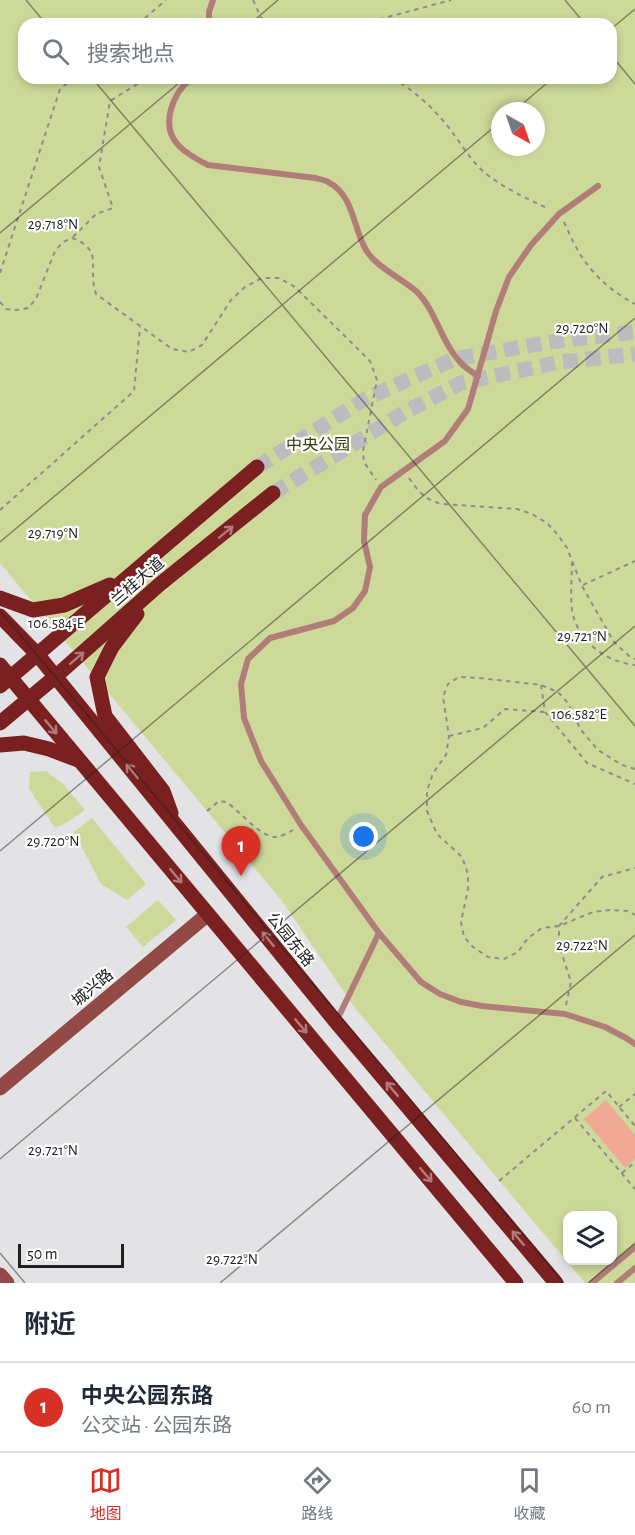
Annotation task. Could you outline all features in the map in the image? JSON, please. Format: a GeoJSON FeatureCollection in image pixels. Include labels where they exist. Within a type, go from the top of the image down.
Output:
{"type":"FeatureCollection","features":[{"type":"Feature","properties":{"kind":"main road","name":"兰桂大道"},"geometry":{"type":"LineString","coordinates":[[3,676],[37,654],[257,467]]}},
{"type":"Feature","properties":{"kind":"main road","name":"兰桂大道"},"geometry":{"type":"LineString","coordinates":[[0,723],[160,585],[273,493]]}},
{"type":"Feature","properties":{"kind":"main road"},"geometry":{"type":"LineString","coordinates":[[0,598],[33,609],[64,605],[124,579]]}},
{"type":"Feature","properties":{"kind":"main road"},"geometry":{"type":"LineString","coordinates":[[160,585],[112,647],[97,677],[105,716],[162,791],[177,827]]}},
{"type":"Feature","properties":{"kind":"main road","name":"公园东路"},"geometry":{"type":"LineString","coordinates":[[0,616],[37,654],[336,1022],[556,1283]]}},
{"type":"Feature","properties":{"kind":"main road"},"geometry":{"type":"LineString","coordinates":[[3,676],[28,700],[79,760],[516,1283]]}},
{"type":"Feature","properties":{"kind":"main road"},"geometry":{"type":"LineString","coordinates":[[0,745],[24,743],[79,760]]}},
{"type":"Feature","properties":{"kind":"street","name":"城兴路"},"geometry":{"type":"LineString","coordinates":[[0,1088],[208,914]]}},
{"type":"Feature","properties":{"kind":"street"},"geometry":{"type":"LineString","coordinates":[[0,1275],[7,1283]]}},
{"type":"Feature","properties":{"kind":"lane"},"geometry":{"type":"LineString","coordinates":[[209,18],[213,0]]}},
{"type":"Feature","properties":{"kind":"lane"},"geometry":{"type":"LineString","coordinates":[[183,84],[174,100],[170,114],[170,125],[178,145],[208,165],[315,178],[328,182],[339,190],[347,201],[366,249],[372,258],[417,292],[425,302],[453,354],[461,364],[478,376]]}},
{"type":"Feature","properties":{"kind":"lane"},"geometry":{"type":"LineString","coordinates":[[598,186],[559,214],[531,244],[509,277],[496,311],[468,409],[445,441],[381,487],[365,515],[364,540],[370,567],[365,591],[353,608],[334,621],[270,638],[248,659],[241,684],[244,718],[261,761],[301,825],[379,933],[421,982],[440,994],[461,1002],[564,1014],[604,1027],[635,1044]]}},
{"type":"Feature","properties":{"kind":"lane"},"geometry":{"type":"LineString","coordinates":[[336,1022],[379,933]]}},
{"type":"Feature","properties":{"kind":"lane"},"geometry":{"type":"LineString","coordinates":[[592,1283],[635,1247]]}},
{"type":"Feature","properties":{"kind":"lane"},"geometry":{"type":"LineString","coordinates":[[617,1283],[635,1268]]}},
{"type":"Feature","properties":{"kind":"path"},"geometry":{"type":"LineString","coordinates":[[145,18],[166,0]]}},
{"type":"Feature","properties":{"kind":"path"},"geometry":{"type":"LineString","coordinates":[[253,0],[261,18]]}},
{"type":"Feature","properties":{"kind":"path"},"geometry":{"type":"LineString","coordinates":[[384,18],[451,0]]}},
{"type":"Feature","properties":{"kind":"path"},"geometry":{"type":"LineString","coordinates":[[0,273],[60,89],[66,84]]}},
{"type":"Feature","properties":{"kind":"path"},"geometry":{"type":"LineString","coordinates":[[0,302],[6,309],[27,308],[36,299],[55,251],[96,214],[113,208],[99,167],[110,101],[137,84]]}},
{"type":"Feature","properties":{"kind":"path"},"geometry":{"type":"LineString","coordinates":[[402,84],[436,112],[483,171],[510,190],[559,214],[584,260],[615,292],[635,304]]}},
{"type":"Feature","properties":{"kind":"path"},"geometry":{"type":"LineString","coordinates":[[72,238],[84,242],[90,249],[94,260],[92,283],[96,294],[172,349],[189,352],[202,345],[231,300],[245,287],[262,278],[279,278],[295,287],[370,361],[377,380],[363,451],[364,462],[381,487]]}},
{"type":"Feature","properties":{"kind":"path"},"geometry":{"type":"LineString","coordinates":[[0,510],[134,391],[140,326]]}},
{"type":"Feature","properties":{"kind":"path"},"geometry":{"type":"LineString","coordinates":[[404,471],[421,495],[431,501],[442,504],[517,508],[547,524],[567,548],[582,586],[614,642],[635,659]]}},
{"type":"Feature","properties":{"kind":"path"},"geometry":{"type":"LineString","coordinates":[[572,561],[572,612],[586,639],[608,658],[622,664],[635,665]]}},
{"type":"Feature","properties":{"kind":"path"},"geometry":{"type":"LineString","coordinates":[[582,586],[635,561]]}},
{"type":"Feature","properties":{"kind":"path"},"geometry":{"type":"LineString","coordinates":[[635,769],[622,765],[598,750],[581,730],[568,703],[558,692],[541,685],[459,677],[448,684],[443,697],[449,736],[446,755],[433,772],[427,791],[427,811],[436,834],[462,857],[468,874],[468,889],[461,922],[464,937],[472,947],[488,957],[504,959],[518,952],[528,938],[542,928],[559,926],[593,912],[628,911],[635,915]]}},
{"type":"Feature","properties":{"kind":"path"},"geometry":{"type":"LineString","coordinates":[[541,685],[545,712],[587,763],[635,784]]}},
{"type":"Feature","properties":{"kind":"path"},"geometry":{"type":"LineString","coordinates":[[449,736],[483,728],[505,709],[545,712]]}},
{"type":"Feature","properties":{"kind":"path"},"geometry":{"type":"LineString","coordinates":[[207,811],[219,801],[226,802],[265,835],[274,837],[283,835],[301,825]]}},
{"type":"Feature","properties":{"kind":"path"},"geometry":{"type":"LineString","coordinates":[[564,1014],[571,982],[559,945],[559,926],[602,876],[635,868]]}},
{"type":"Feature","properties":{"kind":"path"},"geometry":{"type":"LineString","coordinates":[[499,1181],[606,1092],[635,1126]]}},
{"type":"Feature","properties":{"kind":"path"},"geometry":{"type":"LineString","coordinates":[[619,1107],[635,1094]]}},
{"type":"Feature","properties":{"kind":"path"},"geometry":{"type":"LineString","coordinates":[[575,1118],[635,1188]]}},
{"type":"Feature","properties":{"kind":"path"},"geometry":{"type":"LineString","coordinates":[[622,1173],[635,1162]]}},
{"type":"Feature","properties":{"kind":"green space","name":"中央公园"},"geometry":{"type":"Polygon","coordinates":[[[0,0],[635,0],[635,1283],[585,1283],[570,1265],[617,1265],[617,1211],[563,1211],[563,1257],[355,1008],[282,901],[0,563],[0,0]]]}},
{"type":"Feature","properties":{"kind":"green space"},"geometry":{"type":"Polygon","coordinates":[[[46,771],[64,785],[85,810],[55,828],[29,789],[30,772],[46,771]]]}},
{"type":"Feature","properties":{"kind":"green space"},"geometry":{"type":"Polygon","coordinates":[[[92,818],[146,884],[127,900],[101,884],[74,832],[92,818]]]}},
{"type":"Feature","properties":{"kind":"green space"},"geometry":{"type":"Polygon","coordinates":[[[158,900],[176,920],[143,947],[126,927],[158,900]]]}},
{"type":"Feature","properties":{"kind":"building"},"geometry":{"type":"Polygon","coordinates":[[[606,1100],[635,1135],[635,1159],[625,1168],[584,1119],[606,1100]]]}},
{"type":"Feature","properties":{"kind":"tunnel"},"geometry":{"type":"LineString","coordinates":[[257,467],[365,399],[454,359],[550,342],[635,332]]}},
{"type":"Feature","properties":{"kind":"tunnel"},"geometry":{"type":"LineString","coordinates":[[273,493],[407,411],[461,383],[560,362],[635,354]]}},
{"type":"Feature","properties":{"kind":"place","name":"中央公园东路"},"geometry":{"type":"Point","coordinates":[241,876]}}]}
